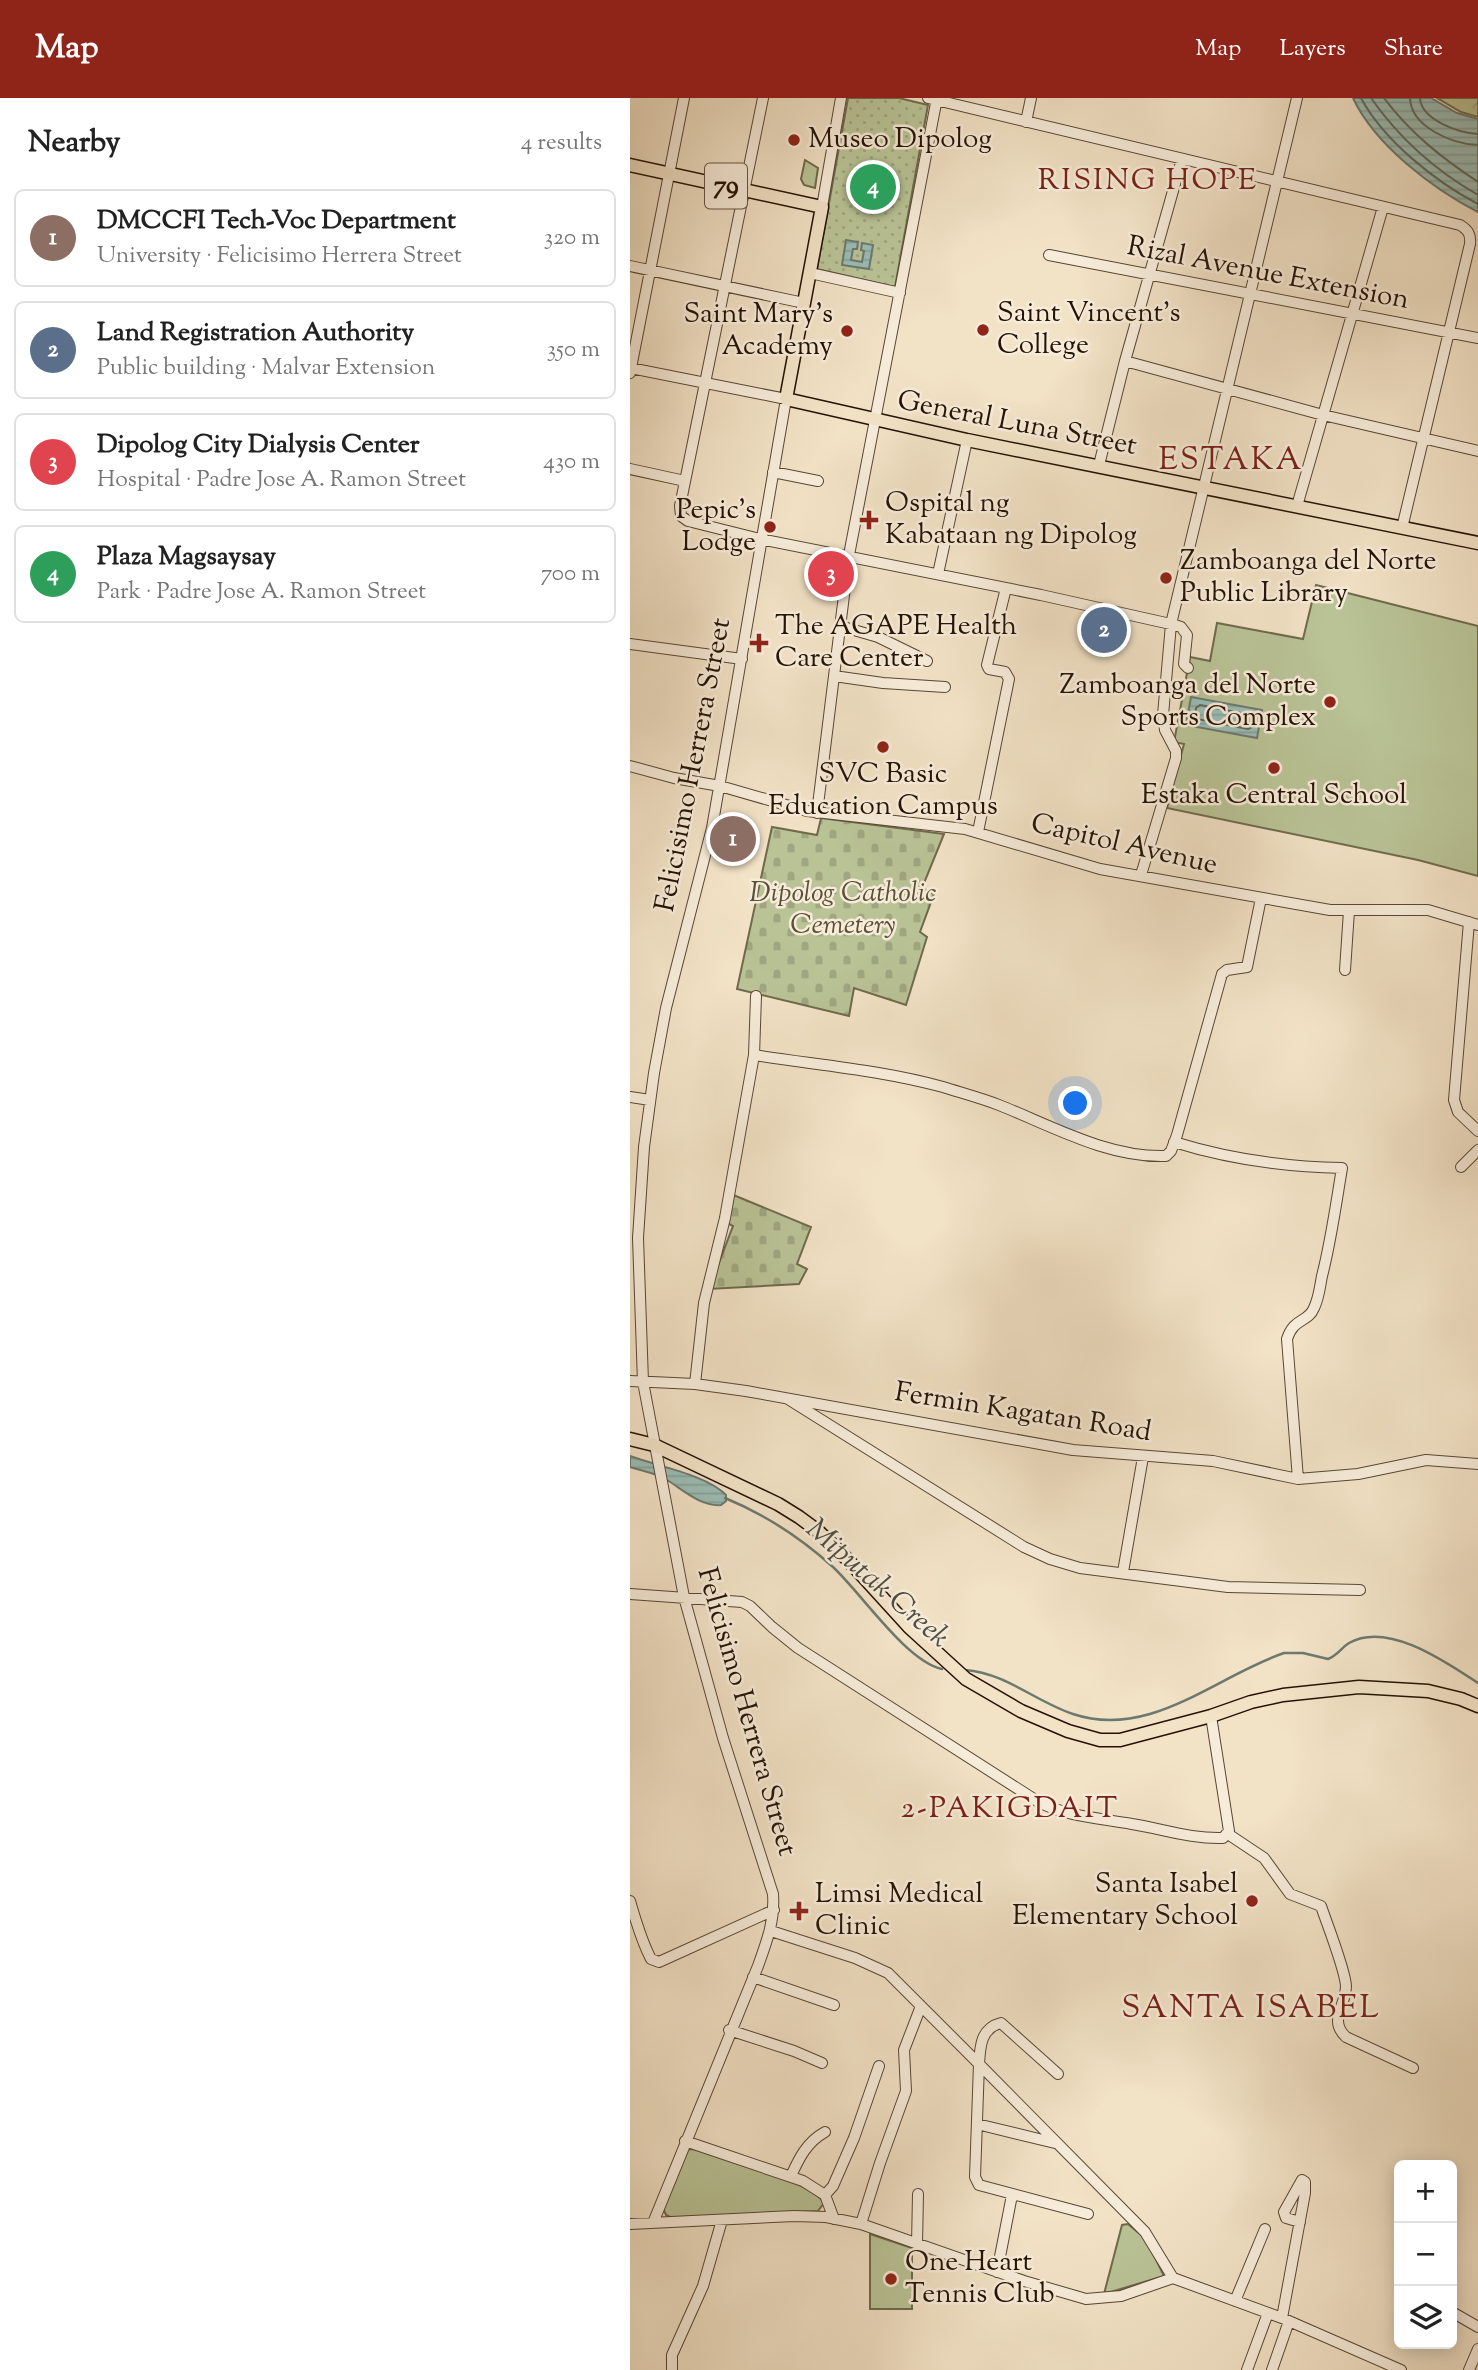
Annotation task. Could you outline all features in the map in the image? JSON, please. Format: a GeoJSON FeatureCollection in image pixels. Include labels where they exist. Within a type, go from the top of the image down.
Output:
{"type":"FeatureCollection","features":[{"type":"Feature","properties":{"kind":"main road","name":"79"},"geometry":{"type":"LineString","coordinates":[[630,165],[822,207]]}},
{"type":"Feature","properties":{"kind":"main road","name":"Felicisimo Herrera Street"},"geometry":{"type":"LineString","coordinates":[[786,399],[822,207]]}},
{"type":"Feature","properties":{"kind":"main road","name":"General Luna Street"},"geometry":{"type":"LineString","coordinates":[[786,399],[967,440],[1478,543]]}},
{"type":"Feature","properties":{"kind":"main road"},"geometry":{"type":"LineString","coordinates":[[630,1439],[654,1445],[778,1504],[799,1517],[848,1560],[877,1594],[949,1666],[1021,1711],[1068,1731],[1100,1740],[1136,1736],[1251,1702],[1283,1695],[1359,1687],[1428,1691],[1478,1706]]}},
{"type":"Feature","properties":{"kind":"street"},"geometry":{"type":"LineString","coordinates":[[630,370],[684,98]]}},
{"type":"Feature","properties":{"kind":"street"},"geometry":{"type":"LineString","coordinates":[[762,98],[685,481],[681,516],[688,521],[760,539],[849,555],[1171,624],[1181,627],[1186,635],[1184,664],[1188,668]]}},
{"type":"Feature","properties":{"kind":"street","name":"Felicisimo Herrera Street"},"geometry":{"type":"LineString","coordinates":[[822,207],[841,98]]}},
{"type":"Feature","properties":{"kind":"street"},"geometry":{"type":"LineString","coordinates":[[1026,122],[1031,98]]}},
{"type":"Feature","properties":{"kind":"street"},"geometry":{"type":"LineString","coordinates":[[1141,874],[1176,758],[1176,751],[1165,730],[1163,715],[1171,624],[1297,98]]}},
{"type":"Feature","properties":{"kind":"street"},"geometry":{"type":"LineString","coordinates":[[817,813],[849,555],[900,293],[934,99],[1460,225],[1469,234],[1470,244],[1402,528]]}},
{"type":"Feature","properties":{"kind":"street"},"geometry":{"type":"LineString","coordinates":[[1099,465],[1125,361],[1182,159]]}},
{"type":"Feature","properties":{"kind":"street"},"geometry":{"type":"LineString","coordinates":[[1297,506],[1383,206]]}},
{"type":"Feature","properties":{"kind":"street","name":"Rizal Avenue Extension"},"geometry":{"type":"LineString","coordinates":[[1049,255],[1478,338]]}},
{"type":"Feature","properties":{"kind":"street"},"geometry":{"type":"LineString","coordinates":[[630,266],[804,303]]}},
{"type":"Feature","properties":{"kind":"street"},"geometry":{"type":"LineString","coordinates":[[810,273],[900,293]]}},
{"type":"Feature","properties":{"kind":"street"},"geometry":{"type":"LineString","coordinates":[[1125,361],[1323,415],[1478,451]]}},
{"type":"Feature","properties":{"kind":"street","name":"General Luna Street"},"geometry":{"type":"LineString","coordinates":[[630,370],[786,399]]}},
{"type":"Feature","properties":{"kind":"street","name":"Felicisimo Herrera Street"},"geometry":{"type":"LineString","coordinates":[[653,2223],[771,1931],[774,1910],[773,1894],[723,1738],[684,1597],[643,1382],[638,1238],[650,1100],[666,1009],[705,863],[786,399]]}},
{"type":"Feature","properties":{"kind":"street"},"geometry":{"type":"LineString","coordinates":[[938,574],[967,440]]}},
{"type":"Feature","properties":{"kind":"street"},"geometry":{"type":"LineString","coordinates":[[630,469],[685,481]]}},
{"type":"Feature","properties":{"kind":"street"},"geometry":{"type":"LineString","coordinates":[[773,472],[818,481]]}},
{"type":"Feature","properties":{"kind":"street"},"geometry":{"type":"LineString","coordinates":[[978,832],[1009,679],[1005,672],[987,667],[1006,588]]}},
{"type":"Feature","properties":{"kind":"street"},"geometry":{"type":"LineString","coordinates":[[840,626],[878,636],[928,661]]}},
{"type":"Feature","properties":{"kind":"street"},"geometry":{"type":"LineString","coordinates":[[630,644],[742,659]]}},
{"type":"Feature","properties":{"kind":"street"},"geometry":{"type":"LineString","coordinates":[[834,676],[945,687]]}},
{"type":"Feature","properties":{"kind":"street","name":"Capitol Avenue"},"geometry":{"type":"LineString","coordinates":[[630,766],[674,778],[720,786],[794,809],[949,826],[978,832],[1091,867],[1141,874],[1310,908],[1349,911],[1429,910],[1473,924]]}},
{"type":"Feature","properties":{"kind":"street"},"geometry":{"type":"LineString","coordinates":[[754,1055],[912,1079],[995,1104],[1090,1142],[1141,1155],[1166,1156],[1174,1142],[1223,974],[1227,970],[1247,967],[1261,898]]}},
{"type":"Feature","properties":{"kind":"street"},"geometry":{"type":"LineString","coordinates":[[1345,970],[1349,911]]}},
{"type":"Feature","properties":{"kind":"street"},"geometry":{"type":"LineString","coordinates":[[1473,924],[1454,1100],[1458,1112],[1478,1131]]}},
{"type":"Feature","properties":{"kind":"street"},"geometry":{"type":"LineString","coordinates":[[695,1384],[704,1303],[725,1218],[754,1055],[756,996]]}},
{"type":"Feature","properties":{"kind":"street"},"geometry":{"type":"LineString","coordinates":[[630,1097],[650,1100]]}},
{"type":"Feature","properties":{"kind":"street"},"geometry":{"type":"LineString","coordinates":[[1174,1142],[1213,1154],[1260,1162],[1342,1168],[1315,1306],[1310,1315],[1290,1328],[1287,1339],[1298,1479]]}},
{"type":"Feature","properties":{"kind":"street"},"geometry":{"type":"LineString","coordinates":[[1461,1167],[1478,1150]]}},
{"type":"Feature","properties":{"kind":"street","name":"Fermin Kagatan Road"},"geometry":{"type":"LineString","coordinates":[[630,1381],[695,1384],[785,1397],[1073,1450],[1213,1461],[1298,1479],[1357,1474],[1426,1460],[1478,1464]]}},
{"type":"Feature","properties":{"kind":"street"},"geometry":{"type":"LineString","coordinates":[[785,1397],[1024,1547],[1049,1559],[1080,1568],[1228,1587],[1360,1590]]}},
{"type":"Feature","properties":{"kind":"street"},"geometry":{"type":"LineString","coordinates":[[1123,1572],[1143,1457]]}},
{"type":"Feature","properties":{"kind":"street"},"geometry":{"type":"LineString","coordinates":[[630,1594],[732,1600],[750,1606],[798,1648],[1052,1810],[1134,1824],[1193,1838],[1223,1838],[1228,1834]]}},
{"type":"Feature","properties":{"kind":"street"},"geometry":{"type":"LineString","coordinates":[[1211,1716],[1228,1834],[1264,1858],[1290,1895],[1321,1906],[1346,1982],[1345,1997],[1338,2018],[1339,2031],[1346,2037],[1413,2068]]}},
{"type":"Feature","properties":{"kind":"street"},"geometry":{"type":"LineString","coordinates":[[630,1900],[648,1953],[651,1959],[659,1962],[774,1910]]}},
{"type":"Feature","properties":{"kind":"street"},"geometry":{"type":"LineString","coordinates":[[771,1931],[876,1965],[888,1973],[1145,2232],[1172,2278]]}},
{"type":"Feature","properties":{"kind":"street"},"geometry":{"type":"LineString","coordinates":[[753,1977],[834,2005]]}},
{"type":"Feature","properties":{"kind":"street"},"geometry":{"type":"LineString","coordinates":[[861,2224],[906,2091],[904,2050],[922,2006]]}},
{"type":"Feature","properties":{"kind":"street"},"geometry":{"type":"LineString","coordinates":[[1058,2074],[1001,2023],[990,2027],[981,2041],[975,2181],[979,2185],[1088,2214]]}},
{"type":"Feature","properties":{"kind":"street"},"geometry":{"type":"LineString","coordinates":[[729,2030],[822,2063]]}},
{"type":"Feature","properties":{"kind":"street"},"geometry":{"type":"LineString","coordinates":[[825,2195],[836,2179],[854,2138],[879,2066]]}},
{"type":"Feature","properties":{"kind":"street"},"geometry":{"type":"LineString","coordinates":[[977,2124],[1056,2143]]}},
{"type":"Feature","properties":{"kind":"street"},"geometry":{"type":"LineString","coordinates":[[791,2176],[803,2151],[817,2136],[825,2132]]}},
{"type":"Feature","properties":{"kind":"street"},"geometry":{"type":"LineString","coordinates":[[685,2141],[791,2176],[810,2185],[825,2195],[834,2219]]}},
{"type":"Feature","properties":{"kind":"street"},"geometry":{"type":"LineString","coordinates":[[918,2194],[918,2244]]}},
{"type":"Feature","properties":{"kind":"street"},"geometry":{"type":"LineString","coordinates":[[997,2272],[1012,2194]]}},
{"type":"Feature","properties":{"kind":"street"},"geometry":{"type":"LineString","coordinates":[[630,2224],[794,2216],[834,2219],[861,2224],[1086,2300],[1121,2296],[1172,2278],[1286,2319],[1401,2370]]}},
{"type":"Feature","properties":{"kind":"street"},"geometry":{"type":"LineString","coordinates":[[671,2370],[672,2355],[703,2286],[722,2220]]}},
{"type":"Feature","properties":{"kind":"street"},"geometry":{"type":"LineString","coordinates":[[1272,2370],[1286,2319],[1300,2222]]}},
{"type":"Feature","properties":{"kind":"street"},"geometry":{"type":"LineString","coordinates":[[1235,2301],[1265,2229]]}},
{"type":"Feature","properties":{"kind":"street"},"geometry":{"type":"LineString","coordinates":[[1247,2370],[1268,2313]]}},
{"type":"Feature","properties":{"kind":"street"},"geometry":{"type":"LineString","coordinates":[[1457,2315],[1478,2327]]}},
{"type":"Feature","properties":{"kind":"street"},"geometry":{"type":"LineString","coordinates":[[1469,2370],[1478,2349]]}},
{"type":"Feature","properties":{"kind":"green space"},"geometry":{"type":"Polygon","coordinates":[[[848,98],[899,98],[928,105],[895,287],[817,269],[848,98]]]}},
{"type":"Feature","properties":{"kind":"green space"},"geometry":{"type":"Polygon","coordinates":[[[1437,98],[1478,98],[1478,117],[1461,112],[1437,98]]]}},
{"type":"Feature","properties":{"kind":"green space"},"geometry":{"type":"Polygon","coordinates":[[[805,160],[818,168],[815,188],[804,185],[801,179],[805,160]]]}},
{"type":"Feature","properties":{"kind":"green space","name":"Zamboanga del Norte Sports Complex"},"geometry":{"type":"Polygon","coordinates":[[[1316,585],[1478,626],[1478,876],[1418,860],[1167,808],[1184,744],[1174,742],[1190,657],[1210,661],[1217,623],[1303,639],[1316,585]]]}},
{"type":"Feature","properties":{"kind":"green space","name":"Dipolog Catholic Cemetery"},"geometry":{"type":"Polygon","coordinates":[[[821,818],[944,834],[922,888],[934,894],[920,932],[927,937],[906,1005],[854,988],[849,1016],[737,989],[772,827],[817,835],[821,818]]]}},
{"type":"Feature","properties":{"kind":"green space"},"geometry":{"type":"Polygon","coordinates":[[[731,1194],[811,1227],[797,1264],[807,1269],[799,1284],[709,1289],[733,1226],[725,1222],[731,1194]]]}},
{"type":"Feature","properties":{"kind":"green space"},"geometry":{"type":"Polygon","coordinates":[[[689,2149],[761,2168],[802,2186],[824,2203],[818,2211],[674,2219],[666,2215],[663,2208],[689,2149]]]}},
{"type":"Feature","properties":{"kind":"green space"},"geometry":{"type":"Polygon","coordinates":[[[1128,2224],[1146,2239],[1164,2276],[1104,2294],[1122,2225],[1128,2224]]]}},
{"type":"Feature","properties":{"kind":"green space","name":"One Heart Tennis Club"},"geometry":{"type":"Polygon","coordinates":[[[870,2234],[912,2248],[912,2309],[870,2309],[870,2234]]]}},
{"type":"Feature","properties":{"kind":"water"},"geometry":{"type":"Polygon","coordinates":[[[1353,98],[1431,98],[1457,113],[1478,119],[1478,212],[1424,178],[1390,149],[1375,132],[1353,98]]]}},
{"type":"Feature","properties":{"kind":"water"},"geometry":{"type":"Polygon","coordinates":[[[846,240],[858,242],[857,249],[853,249],[851,260],[862,262],[862,243],[873,245],[869,269],[842,265],[846,240]]]}},
{"type":"Feature","properties":{"kind":"water"},"geometry":{"type":"Polygon","coordinates":[[[1191,697],[1262,710],[1257,738],[1186,725],[1191,697]]]}},
{"type":"Feature","properties":{"kind":"water"},"geometry":{"type":"Polygon","coordinates":[[[630,1456],[707,1482],[726,1495],[726,1501],[721,1505],[714,1505],[692,1497],[663,1478],[630,1467],[630,1456]]]}},
{"type":"Feature","properties":{"kind":"waterway","name":"Miputak Creek"},"geometry":{"type":"LineString","coordinates":[[725,1498],[768,1519],[809,1547],[845,1579],[899,1640],[928,1663],[942,1669]]}},
{"type":"Feature","properties":{"kind":"waterway","name":"Miputak Creek"},"geometry":{"type":"LineString","coordinates":[[965,1670],[994,1676],[1059,1709],[1101,1720],[1129,1719],[1156,1712],[1284,1653],[1303,1653],[1328,1659],[1349,1643],[1364,1638],[1399,1640],[1433,1655],[1478,1683]]}},
{"type":"Feature","properties":{"kind":"place","name":"Museo Dipolog"},"geometry":{"type":"Point","coordinates":[794,140]}},
{"type":"Feature","properties":{"kind":"place","name":"Plaza Magsaysay"},"geometry":{"type":"Point","coordinates":[873,187]}},
{"type":"Feature","properties":{"kind":"place","name":"Saint Vincent's College"},"geometry":{"type":"Point","coordinates":[983,330]}},
{"type":"Feature","properties":{"kind":"place","name":"Saint Mary's Academy"},"geometry":{"type":"Point","coordinates":[847,331]}},
{"type":"Feature","properties":{"kind":"place","name":"Ospital ng Kabataan ng Dipolog"},"geometry":{"type":"Point","coordinates":[869,520]}},
{"type":"Feature","properties":{"kind":"place","name":"Pepic's Lodge"},"geometry":{"type":"Point","coordinates":[770,527]}},
{"type":"Feature","properties":{"kind":"place","name":"Dipolog City Dialysis Center"},"geometry":{"type":"Point","coordinates":[831,574]}},
{"type":"Feature","properties":{"kind":"place","name":"Zamboanga del Norte Public Library"},"geometry":{"type":"Point","coordinates":[1166,578]}},
{"type":"Feature","properties":{"kind":"place","name":"Land Registration Authority"},"geometry":{"type":"Point","coordinates":[1104,630]}},
{"type":"Feature","properties":{"kind":"place","name":"The AGAPE Health Care Center"},"geometry":{"type":"Point","coordinates":[759,643]}},
{"type":"Feature","properties":{"kind":"place","name":"Zamboanga del Norte Sports Complex"},"geometry":{"type":"Point","coordinates":[1330,702]}},
{"type":"Feature","properties":{"kind":"place","name":"SVC Basic Education Campus"},"geometry":{"type":"Point","coordinates":[883,747]}},
{"type":"Feature","properties":{"kind":"place","name":"Estaka Central School"},"geometry":{"type":"Point","coordinates":[1274,768]}},
{"type":"Feature","properties":{"kind":"place","name":"DMCCFI Tech-Voc Department"},"geometry":{"type":"Point","coordinates":[733,839]}},
{"type":"Feature","properties":{"kind":"place","name":"Santa Isabel Elementary School"},"geometry":{"type":"Point","coordinates":[1252,1901]}},
{"type":"Feature","properties":{"kind":"place","name":"Limsi Medical Clinic"},"geometry":{"type":"Point","coordinates":[799,1911]}},
{"type":"Feature","properties":{"kind":"place","name":"One Heart Tennis Club"},"geometry":{"type":"Point","coordinates":[891,2279]}},
{"type":"Feature","properties":{"kind":"district","name":"RISING HOPE"},"geometry":{"type":"Point","coordinates":[1148,181]}},
{"type":"Feature","properties":{"kind":"district","name":"ESTAKA"},"geometry":{"type":"Point","coordinates":[1231,461]}},
{"type":"Feature","properties":{"kind":"district","name":"2-PAKIGDAIT"},"geometry":{"type":"Point","coordinates":[1010,1809]}},
{"type":"Feature","properties":{"kind":"district","name":"SANTA ISABEL"},"geometry":{"type":"Point","coordinates":[1251,2009]}}]}
